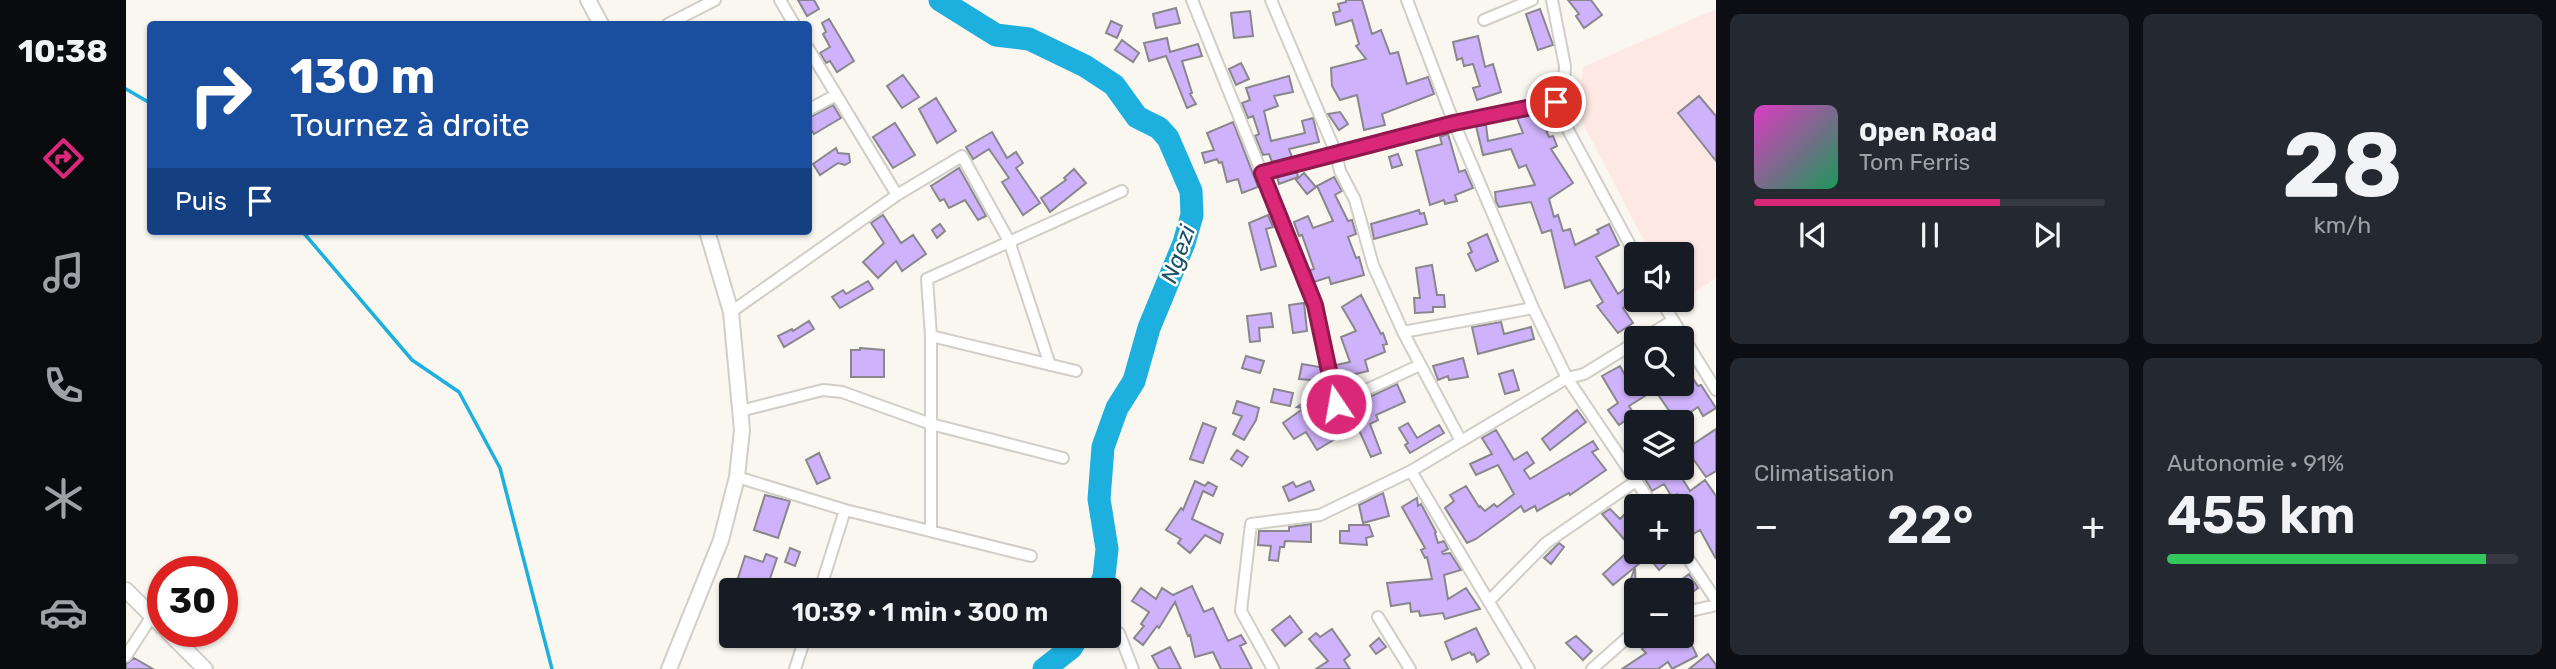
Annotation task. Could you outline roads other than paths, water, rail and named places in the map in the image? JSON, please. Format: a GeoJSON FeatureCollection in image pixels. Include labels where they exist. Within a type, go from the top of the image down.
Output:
{"type":"FeatureCollection","features":[{"type":"Feature","properties":{"kind":"street"},"geometry":{"type":"LineString","coordinates":[[588,0],[599,21]]}},
{"type":"Feature","properties":{"kind":"street"},"geometry":{"type":"LineString","coordinates":[[674,21],[715,0]]}},
{"type":"Feature","properties":{"kind":"street"},"geometry":{"type":"LineString","coordinates":[[780,0],[792,21]]}},
{"type":"Feature","properties":{"kind":"street"},"geometry":{"type":"LineString","coordinates":[[1192,0],[1315,305],[1336,404],[1420,365]]}},
{"type":"Feature","properties":{"kind":"street"},"geometry":{"type":"LineString","coordinates":[[1271,0],[1336,153],[1340,171],[1356,200],[1373,265],[1403,332],[1461,441]]}},
{"type":"Feature","properties":{"kind":"street"},"geometry":{"type":"LineString","coordinates":[[1407,0],[1454,123],[1533,308],[1567,378],[1645,494]]}},
{"type":"Feature","properties":{"kind":"street"},"geometry":{"type":"LineString","coordinates":[[1484,20],[1532,0]]}},
{"type":"Feature","properties":{"kind":"street"},"geometry":{"type":"LineString","coordinates":[[1552,0],[1565,66],[1564,85],[1556,102],[1560,115],[1628,242]]}},
{"type":"Feature","properties":{"kind":"street"},"geometry":{"type":"LineString","coordinates":[[812,55],[897,195]]}},
{"type":"Feature","properties":{"kind":"street"},"geometry":{"type":"LineString","coordinates":[[812,108],[836,95]]}},
{"type":"Feature","properties":{"kind":"street"},"geometry":{"type":"LineString","coordinates":[[1262,173],[1454,123],[1556,102]]}},
{"type":"Feature","properties":{"kind":"street"},"geometry":{"type":"LineString","coordinates":[[731,312],[897,195],[962,156],[1009,241],[1050,365]]}},
{"type":"Feature","properties":{"kind":"street"},"geometry":{"type":"LineString","coordinates":[[931,531],[931,336],[928,279],[1122,191]]}},
{"type":"Feature","properties":{"kind":"street"},"geometry":{"type":"LineString","coordinates":[[669,669],[721,540],[737,477],[742,430],[731,312],[709,235]]}},
{"type":"Feature","properties":{"kind":"street"},"geometry":{"type":"LineString","coordinates":[[1403,332],[1533,308]]}},
{"type":"Feature","properties":{"kind":"street"},"geometry":{"type":"LineString","coordinates":[[1667,312],[1716,390]]}},
{"type":"Feature","properties":{"kind":"street"},"geometry":{"type":"LineString","coordinates":[[1664,326],[1672,321]]}},
{"type":"Feature","properties":{"kind":"street"},"geometry":{"type":"LineString","coordinates":[[931,336],[1076,371]]}},
{"type":"Feature","properties":{"kind":"street"},"geometry":{"type":"LineString","coordinates":[[1273,669],[1241,611],[1251,524],[1320,515],[1411,471],[1567,378],[1584,374],[1624,349]]}},
{"type":"Feature","properties":{"kind":"street"},"geometry":{"type":"LineString","coordinates":[[740,411],[823,390],[842,392],[931,424],[1063,458]]}},
{"type":"Feature","properties":{"kind":"street"},"geometry":{"type":"LineString","coordinates":[[1411,471],[1528,669]]}},
{"type":"Feature","properties":{"kind":"street"},"geometry":{"type":"LineString","coordinates":[[737,477],[845,510],[1031,556]]}},
{"type":"Feature","properties":{"kind":"street"},"geometry":{"type":"LineString","coordinates":[[1489,601],[1546,543],[1636,481]]}},
{"type":"Feature","properties":{"kind":"street"},"geometry":{"type":"LineString","coordinates":[[824,578],[845,510]]}},
{"type":"Feature","properties":{"kind":"street"},"geometry":{"type":"LineString","coordinates":[[1692,564],[1716,600]]}},
{"type":"Feature","properties":{"kind":"street"},"geometry":{"type":"LineString","coordinates":[[126,590],[147,611]]}},
{"type":"Feature","properties":{"kind":"street"},"geometry":{"type":"LineString","coordinates":[[1694,611],[1716,606]]}},
{"type":"Feature","properties":{"kind":"street"},"geometry":{"type":"LineString","coordinates":[[1378,617],[1410,669]]}},
{"type":"Feature","properties":{"kind":"street"},"geometry":{"type":"LineString","coordinates":[[126,656],[147,624]]}},
{"type":"Feature","properties":{"kind":"street"},"geometry":{"type":"LineString","coordinates":[[1121,638],[1133,669]]}},
{"type":"Feature","properties":{"kind":"street"},"geometry":{"type":"LineString","coordinates":[[1592,669],[1624,641]]}},
{"type":"Feature","properties":{"kind":"street"},"geometry":{"type":"LineString","coordinates":[[182,647],[205,669]]}},
{"type":"Feature","properties":{"kind":"street"},"geometry":{"type":"LineString","coordinates":[[795,669],[802,648]]}},
{"type":"Feature","properties":{"kind":"waterway","name":"Ngezi"},"geometry":{"type":"LineString","coordinates":[[940,0],[996,35],[1029,39],[1085,66],[1114,85],[1137,117],[1159,128],[1168,138],[1191,191],[1192,215],[1184,243],[1149,328],[1134,381],[1117,408],[1103,447],[1099,499],[1107,549],[1103,578]]}},
{"type":"Feature","properties":{"kind":"waterway"},"geometry":{"type":"LineString","coordinates":[[126,89],[147,101]]}},
{"type":"Feature","properties":{"kind":"waterway"},"geometry":{"type":"LineString","coordinates":[[305,235],[412,360],[459,392],[500,468],[552,669]]}},
{"type":"Feature","properties":{"kind":"waterway","name":"Ngezi"},"geometry":{"type":"LineString","coordinates":[[1044,669],[1071,648]]}}]}
